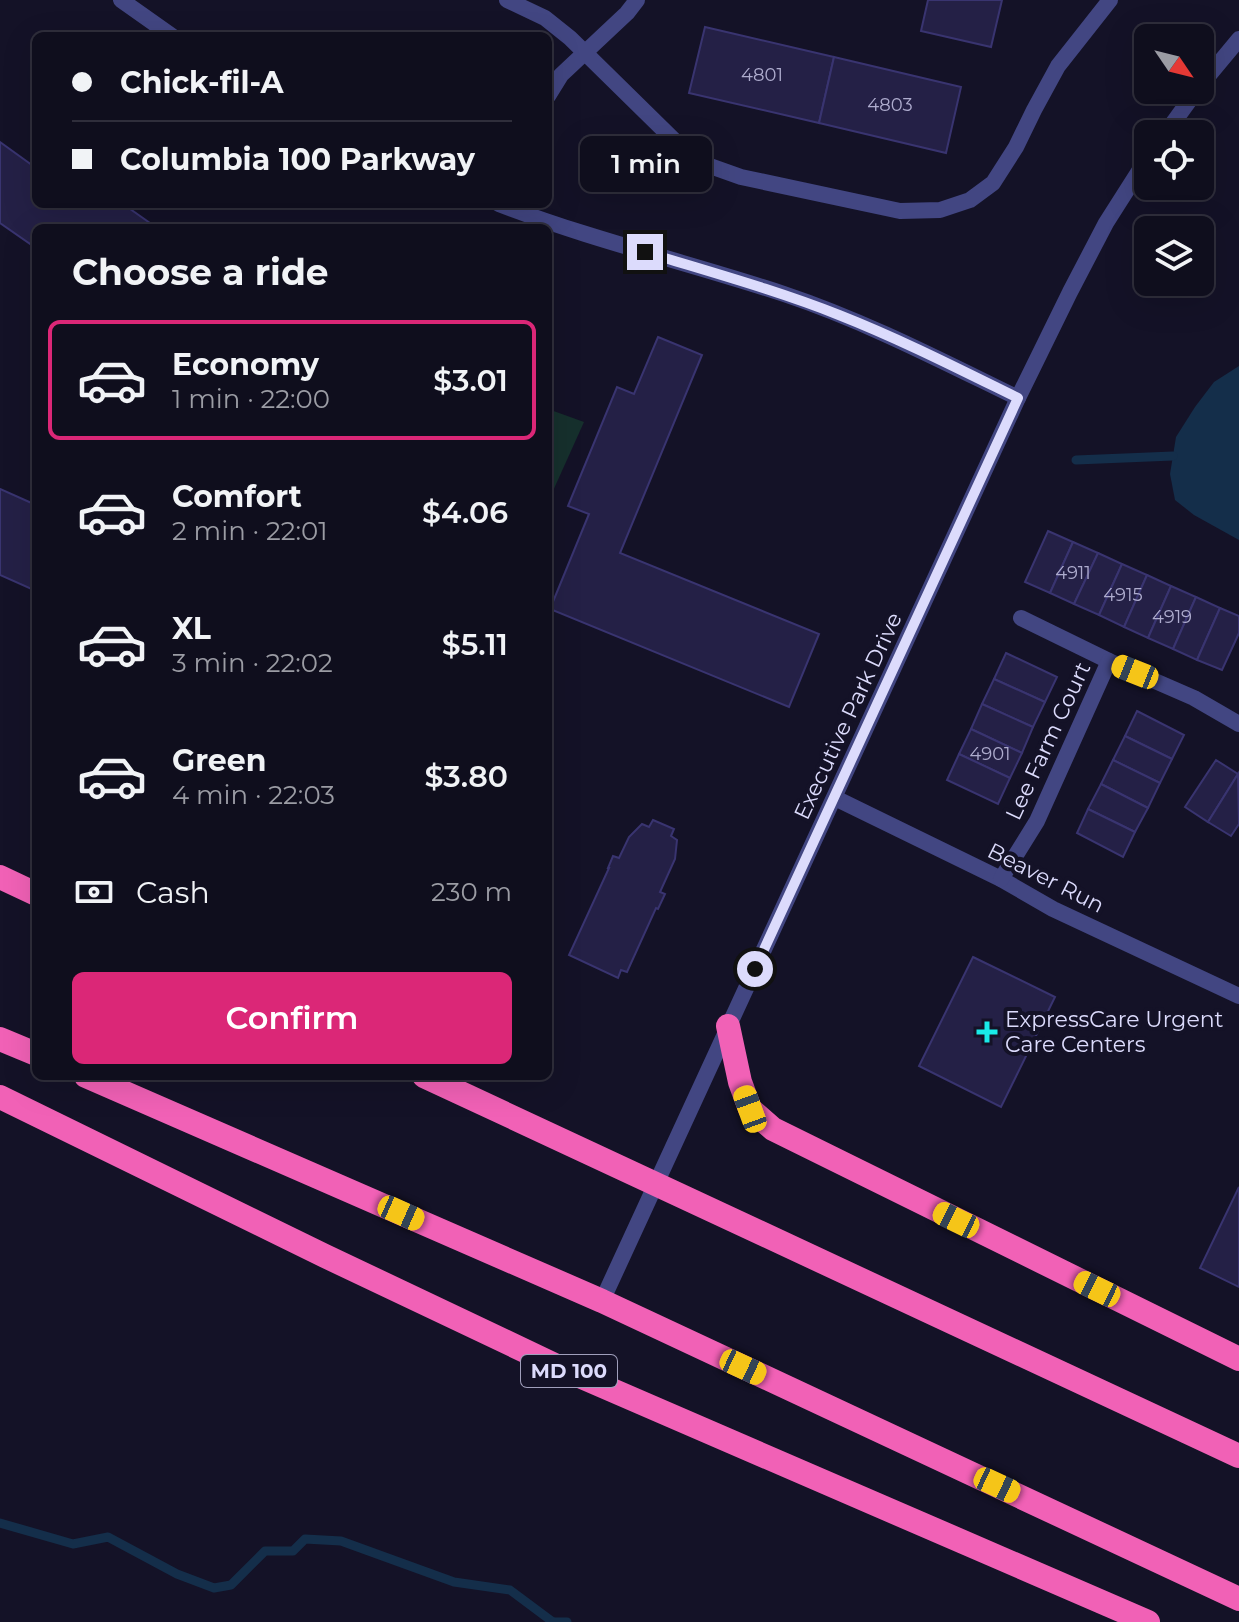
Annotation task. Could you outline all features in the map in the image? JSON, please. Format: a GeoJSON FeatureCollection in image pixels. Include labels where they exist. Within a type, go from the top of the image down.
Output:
{"type":"FeatureCollection","features":[{"type":"Feature","properties":{"kind":"highway"},"geometry":{"type":"LineString","coordinates":[[0,877],[32,892]]}},
{"type":"Feature","properties":{"kind":"highway"},"geometry":{"type":"LineString","coordinates":[[728,1026],[740,1082],[750,1109],[773,1129],[1239,1359]]}},
{"type":"Feature","properties":{"kind":"highway"},"geometry":{"type":"LineString","coordinates":[[0,1039],[32,1052]]}},
{"type":"Feature","properties":{"kind":"highway"},"geometry":{"type":"LineString","coordinates":[[95,1080],[602,1301],[1239,1599]]}},
{"type":"Feature","properties":{"kind":"highway"},"geometry":{"type":"LineString","coordinates":[[433,1080],[1239,1456]]}},
{"type":"Feature","properties":{"kind":"highway","name":"MD 100"},"geometry":{"type":"LineString","coordinates":[[0,1097],[561,1368],[1148,1622]]}},
{"type":"Feature","properties":{"kind":"street"},"geometry":{"type":"LineString","coordinates":[[507,0],[545,18],[570,38],[681,147],[710,166],[741,177],[900,211],[940,210],[970,200],[993,183],[1016,147],[1058,66],[1110,0]]}},
{"type":"Feature","properties":{"kind":"street"},"geometry":{"type":"LineString","coordinates":[[552,90],[561,75],[637,0]]}},
{"type":"Feature","properties":{"kind":"street"},"geometry":{"type":"LineString","coordinates":[[126,2],[167,32]]}},
{"type":"Feature","properties":{"kind":"street"},"geometry":{"type":"LineString","coordinates":[[1214,69],[1239,39]]}},
{"type":"Feature","properties":{"kind":"street","name":"Executive Park Drive"},"geometry":{"type":"LineString","coordinates":[[602,1301],[1018,398],[1106,223],[1134,179]]}},
{"type":"Feature","properties":{"kind":"street"},"geometry":{"type":"LineString","coordinates":[[513,208],[786,295],[907,345],[1018,398]]}},
{"type":"Feature","properties":{"kind":"street","name":"Lee Farm Court"},"geometry":{"type":"LineString","coordinates":[[1021,618],[1194,698],[1239,724]]}},
{"type":"Feature","properties":{"kind":"street","name":"Lee Farm Court"},"geometry":{"type":"LineString","coordinates":[[1001,879],[1037,821],[1109,661]]}},
{"type":"Feature","properties":{"kind":"street","name":"Beaver Run"},"geometry":{"type":"LineString","coordinates":[[835,798],[1001,879],[1053,909],[1239,996]]}},
{"type":"Feature","properties":{"kind":"green space"},"geometry":{"type":"Polygon","coordinates":[[[552,410],[584,422],[552,493],[552,410]]]}},
{"type":"Feature","properties":{"kind":"water"},"geometry":{"type":"Polygon","coordinates":[[[1239,366],[1239,540],[1194,515],[1175,500],[1170,474],[1176,437],[1195,407],[1214,382],[1239,366]]]}},
{"type":"Feature","properties":{"kind":"building"},"geometry":{"type":"Polygon","coordinates":[[[928,0],[1002,0],[991,47],[921,31],[928,0]]]}},
{"type":"Feature","properties":{"kind":"building"},"geometry":{"type":"Polygon","coordinates":[[[705,27],[834,57],[819,123],[689,93],[705,27]]]}},
{"type":"Feature","properties":{"kind":"building"},"geometry":{"type":"Polygon","coordinates":[[[834,57],[961,87],[946,153],[819,123],[834,57]]]}},
{"type":"Feature","properties":{"kind":"building"},"geometry":{"type":"Polygon","coordinates":[[[0,142],[32,165],[32,208],[129,208],[151,224],[32,224],[32,245],[0,223],[0,142]]]}},
{"type":"Feature","properties":{"kind":"building"},"geometry":{"type":"Polygon","coordinates":[[[658,337],[702,355],[620,553],[819,634],[789,707],[552,610],[589,514],[568,506],[617,387],[634,394],[658,337]]]}},
{"type":"Feature","properties":{"kind":"building"},"geometry":{"type":"Polygon","coordinates":[[[0,489],[32,503],[32,589],[0,575],[0,489]]]}},
{"type":"Feature","properties":{"kind":"building"},"geometry":{"type":"Polygon","coordinates":[[[1048,531],[1073,542],[1050,593],[1025,582],[1048,531]]]}},
{"type":"Feature","properties":{"kind":"building"},"geometry":{"type":"Polygon","coordinates":[[[1073,542],[1098,553],[1074,604],[1050,593],[1073,542]]]}},
{"type":"Feature","properties":{"kind":"building"},"geometry":{"type":"Polygon","coordinates":[[[1098,553],[1122,564],[1099,615],[1074,604],[1098,553]]]}},
{"type":"Feature","properties":{"kind":"building"},"geometry":{"type":"Polygon","coordinates":[[[1122,564],[1147,575],[1124,627],[1099,615],[1122,564]]]}},
{"type":"Feature","properties":{"kind":"building"},"geometry":{"type":"Polygon","coordinates":[[[1147,575],[1171,586],[1148,638],[1124,627],[1147,575]]]}},
{"type":"Feature","properties":{"kind":"building"},"geometry":{"type":"Polygon","coordinates":[[[1171,586],[1196,597],[1173,649],[1148,638],[1171,586]]]}},
{"type":"Feature","properties":{"kind":"building"},"geometry":{"type":"Polygon","coordinates":[[[1196,597],[1220,608],[1197,660],[1173,649],[1196,597]]]}},
{"type":"Feature","properties":{"kind":"building"},"geometry":{"type":"Polygon","coordinates":[[[1220,608],[1239,616],[1239,633],[1222,670],[1197,660],[1220,608]]]}},
{"type":"Feature","properties":{"kind":"building"},"geometry":{"type":"Polygon","coordinates":[[[1006,653],[1057,677],[1045,702],[994,679],[1006,653]]]}},
{"type":"Feature","properties":{"kind":"building"},"geometry":{"type":"Polygon","coordinates":[[[994,679],[1045,702],[1033,727],[982,704],[994,679]]]}},
{"type":"Feature","properties":{"kind":"building"},"geometry":{"type":"Polygon","coordinates":[[[982,704],[1033,727],[1022,753],[971,729],[982,704]]]}},
{"type":"Feature","properties":{"kind":"building"},"geometry":{"type":"Polygon","coordinates":[[[1137,711],[1184,735],[1172,759],[1125,736],[1137,711]]]}},
{"type":"Feature","properties":{"kind":"building"},"geometry":{"type":"Polygon","coordinates":[[[971,729],[1022,753],[1010,778],[959,754],[971,729]]]}},
{"type":"Feature","properties":{"kind":"building"},"geometry":{"type":"Polygon","coordinates":[[[1125,736],[1172,759],[1160,783],[1113,760],[1125,736]]]}},
{"type":"Feature","properties":{"kind":"building"},"geometry":{"type":"Polygon","coordinates":[[[959,754],[1010,778],[998,804],[947,780],[959,754]]]}},
{"type":"Feature","properties":{"kind":"building"},"geometry":{"type":"Polygon","coordinates":[[[1113,760],[1160,783],[1148,808],[1101,784],[1113,760]]]}},
{"type":"Feature","properties":{"kind":"building"},"geometry":{"type":"Polygon","coordinates":[[[1216,760],[1238,774],[1208,822],[1185,807],[1216,760]]]}},
{"type":"Feature","properties":{"kind":"building"},"geometry":{"type":"Polygon","coordinates":[[[1238,774],[1239,824],[1231,836],[1208,822],[1238,774]]]}},
{"type":"Feature","properties":{"kind":"building"},"geometry":{"type":"Polygon","coordinates":[[[1101,784],[1148,808],[1135,832],[1088,809],[1101,784]]]}},
{"type":"Feature","properties":{"kind":"building"},"geometry":{"type":"Polygon","coordinates":[[[1088,809],[1135,832],[1123,857],[1077,833],[1088,809]]]}},
{"type":"Feature","properties":{"kind":"building"},"geometry":{"type":"Polygon","coordinates":[[[653,820],[674,829],[671,836],[677,840],[675,859],[660,892],[665,894],[658,909],[627,972],[621,970],[618,978],[569,955],[613,856],[619,858],[629,837],[642,824],[649,827],[653,820]]]}},
{"type":"Feature","properties":{"kind":"building","name":"ExpressCare Urgent Care Centers"},"geometry":{"type":"Polygon","coordinates":[[[973,957],[1055,997],[1001,1107],[919,1066],[973,957]]]}},
{"type":"Feature","properties":{"kind":"building"},"geometry":{"type":"Polygon","coordinates":[[[1239,1187],[1239,1287],[1200,1268],[1239,1187]]]}},
{"type":"Feature","properties":{"kind":"waterway"},"geometry":{"type":"LineString","coordinates":[[1076,460],[1173,456]]}},
{"type":"Feature","properties":{"kind":"waterway"},"geometry":{"type":"LineString","coordinates":[[0,1523],[73,1544],[108,1537],[177,1574],[214,1588],[231,1585],[265,1551],[293,1551],[305,1539],[341,1541],[454,1582],[510,1590],[553,1622]]}},
{"type":"Feature","properties":{"kind":"waterway"},"geometry":{"type":"LineString","coordinates":[[554,1622],[567,1622]]}},
{"type":"Feature","properties":{"kind":"place","name":"ExpressCare Urgent Care Centers"},"geometry":{"type":"Point","coordinates":[987,1032]}},
{"type":"Feature","properties":{"kind":"route"},"geometry":{"type":"LineString","coordinates":[[645,252],[786,295],[841,316],[1018,398],[755,969]]}}]}
